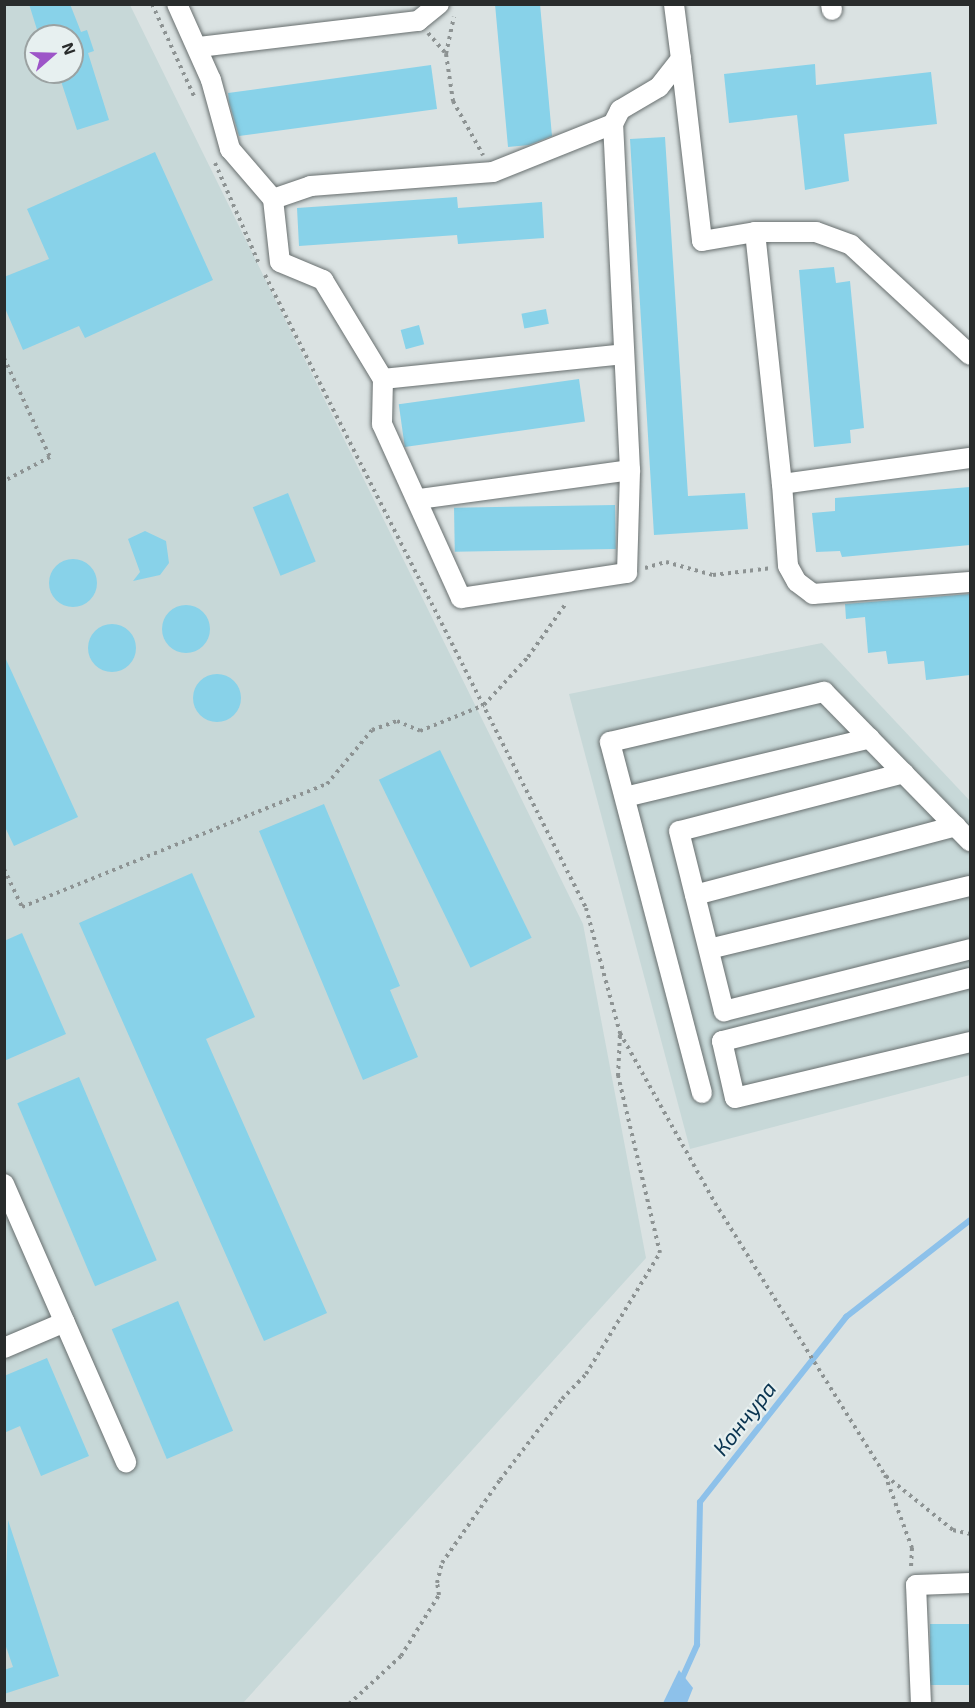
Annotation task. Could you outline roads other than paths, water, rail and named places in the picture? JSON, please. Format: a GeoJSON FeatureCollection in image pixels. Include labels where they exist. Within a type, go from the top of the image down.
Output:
{"type":"FeatureCollection","features":[{"type":"Feature","properties":{"kind":"lane"},"geometry":{"type":"LineString","coordinates":[[177,4],[199,47],[230,149],[273,199],[280,262],[323,280],[383,379],[382,424],[419,499],[461,598],[627,573],[630,470],[613,124],[620,110],[659,87],[681,59]]}},
{"type":"Feature","properties":{"kind":"lane"},"geometry":{"type":"LineString","coordinates":[[674,4],[702,241],[755,232],[816,232],[851,245],[970,355]]}},
{"type":"Feature","properties":{"kind":"lane"},"geometry":{"type":"LineString","coordinates":[[199,47],[418,21],[447,9]]}},
{"type":"Feature","properties":{"kind":"lane"},"geometry":{"type":"LineString","coordinates":[[273,199],[311,186],[493,172],[613,124]]}},
{"type":"Feature","properties":{"kind":"lane"},"geometry":{"type":"LineString","coordinates":[[755,232],[782,484],[788,566],[797,582],[813,594],[970,582]]}},
{"type":"Feature","properties":{"kind":"lane"},"geometry":{"type":"LineString","coordinates":[[383,379],[624,354]]}},
{"type":"Feature","properties":{"kind":"lane"},"geometry":{"type":"LineString","coordinates":[[782,484],[970,458]]}},
{"type":"Feature","properties":{"kind":"lane"},"geometry":{"type":"LineString","coordinates":[[419,499],[630,470]]}},
{"type":"Feature","properties":{"kind":"lane"},"geometry":{"type":"LineString","coordinates":[[702,1093],[610,742],[824,692],[970,841]]}},
{"type":"Feature","properties":{"kind":"lane"},"geometry":{"type":"LineString","coordinates":[[625,797],[870,738]]}},
{"type":"Feature","properties":{"kind":"lane"},"geometry":{"type":"LineString","coordinates":[[904,773],[679,831],[724,1011],[970,949]]}},
{"type":"Feature","properties":{"kind":"lane"},"geometry":{"type":"LineString","coordinates":[[695,895],[956,826]]}},
{"type":"Feature","properties":{"kind":"lane"},"geometry":{"type":"LineString","coordinates":[[709,949],[970,886]]}},
{"type":"Feature","properties":{"kind":"lane"},"geometry":{"type":"LineString","coordinates":[[970,978],[722,1041],[735,1098],[970,1042]]}},
{"type":"Feature","properties":{"kind":"lane"},"geometry":{"type":"LineString","coordinates":[[4,1184],[126,1462]]}},
{"type":"Feature","properties":{"kind":"lane"},"geometry":{"type":"LineString","coordinates":[[4,1348],[65,1322]]}},
{"type":"Feature","properties":{"kind":"lane"},"geometry":{"type":"LineString","coordinates":[[921,1704],[916,1585],[970,1583]]}},
{"type":"Feature","properties":{"kind":"water"},"geometry":{"type":"Polygon","coordinates":[[[679,1670],[693,1688],[687,1703],[663,1703],[679,1670]]]}},
{"type":"Feature","properties":{"kind":"waterway","name":"Кончура"},"geometry":{"type":"LineString","coordinates":[[680,1683],[697,1645],[700,1502],[846,1317],[970,1220]]}}]}
